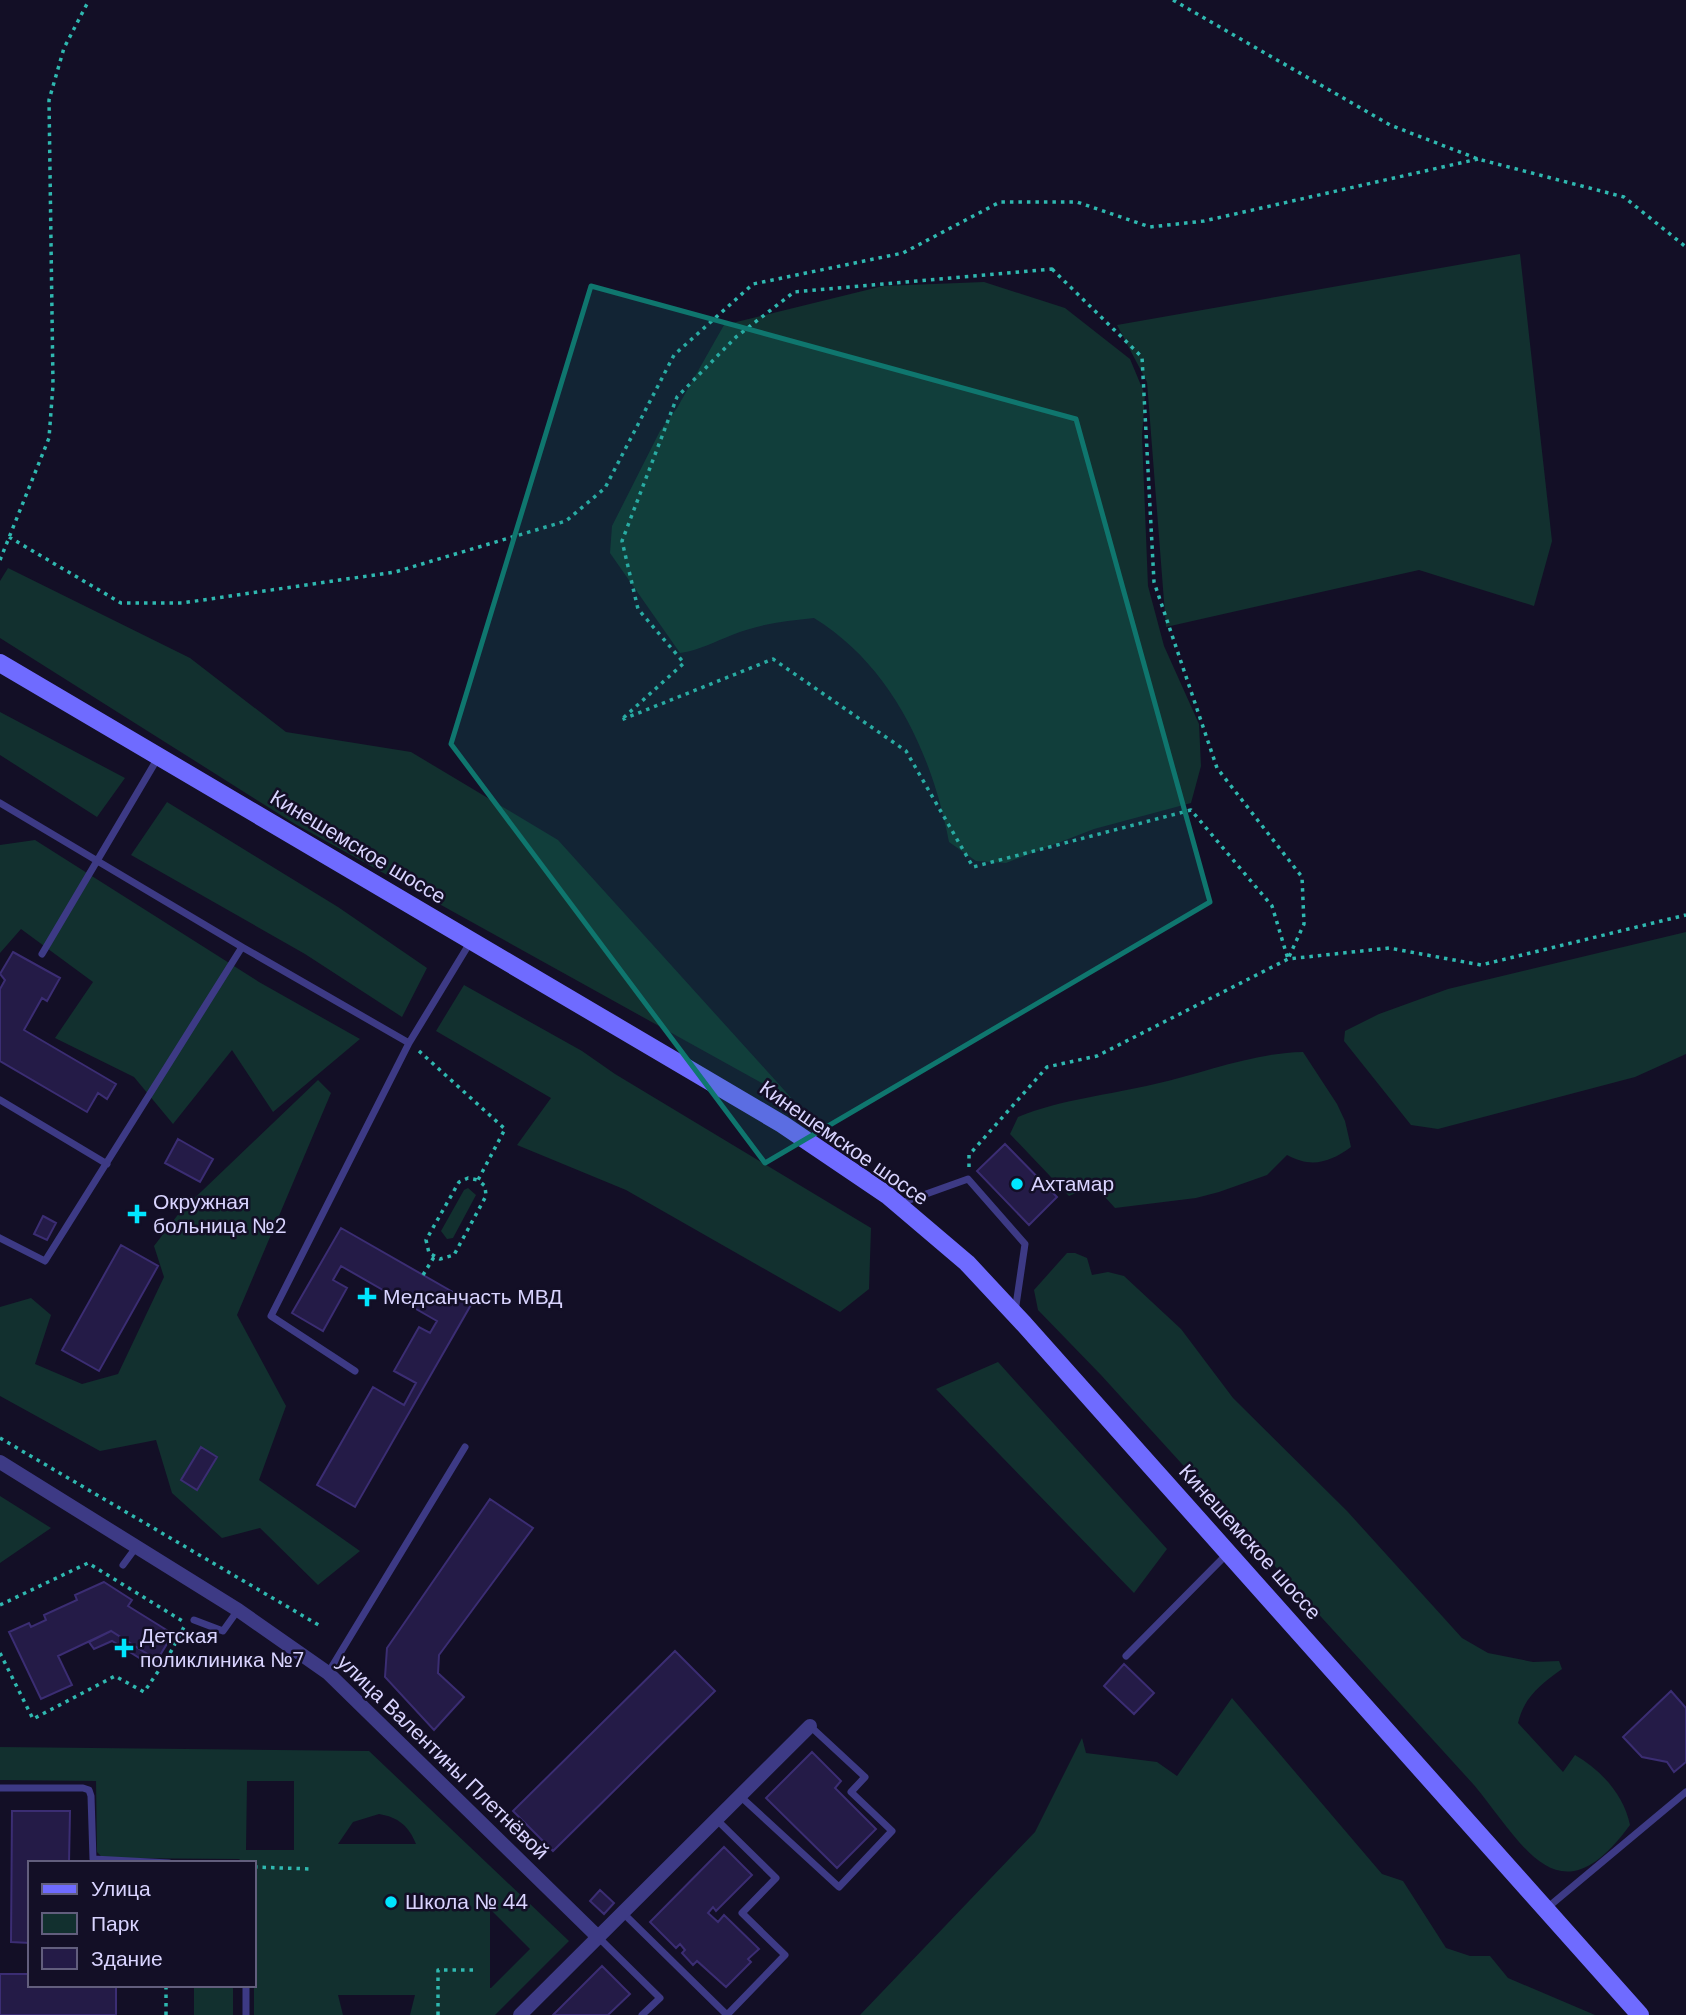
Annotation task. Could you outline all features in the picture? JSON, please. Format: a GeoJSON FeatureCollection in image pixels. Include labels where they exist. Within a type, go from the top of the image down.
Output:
{"type":"FeatureCollection","features":[{"type":"Feature","properties":{"kind":"main road","name":"Кинешемское шоссе"},"geometry":{"type":"LineString","coordinates":[[0,663],[782,1124],[898,1205],[967,1263],[1014,1313],[1640,2015]]}},
{"type":"Feature","properties":{"kind":"street","name":"улица Валентины Плетнёвой"},"geometry":{"type":"LineString","coordinates":[[0,1462],[238,1610],[328,1673],[599,1938]]}},
{"type":"Feature","properties":{"kind":"street"},"geometry":{"type":"LineString","coordinates":[[520,2015],[810,1726]]}},
{"type":"Feature","properties":{"kind":"lane"},"geometry":{"type":"LineString","coordinates":[[43,954],[159,756]]}},
{"type":"Feature","properties":{"kind":"lane"},"geometry":{"type":"LineString","coordinates":[[0,803],[409,1043]]}},
{"type":"Feature","properties":{"kind":"lane"},"geometry":{"type":"LineString","coordinates":[[355,1371],[271,1316],[409,1043],[472,941]]}},
{"type":"Feature","properties":{"kind":"lane"},"geometry":{"type":"LineString","coordinates":[[0,1238],[45,1261],[242,947]]}},
{"type":"Feature","properties":{"kind":"lane"},"geometry":{"type":"LineString","coordinates":[[0,1100],[107,1164]]}},
{"type":"Feature","properties":{"kind":"lane"},"geometry":{"type":"LineString","coordinates":[[898,1205],[968,1180],[1025,1244],[1014,1313]]}},
{"type":"Feature","properties":{"kind":"lane"},"geometry":{"type":"LineString","coordinates":[[328,1673],[464,1447]]}},
{"type":"Feature","properties":{"kind":"lane"},"geometry":{"type":"LineString","coordinates":[[123,1566],[136,1546]]}},
{"type":"Feature","properties":{"kind":"lane"},"geometry":{"type":"LineString","coordinates":[[1126,1656],[1228,1553]]}},
{"type":"Feature","properties":{"kind":"lane"},"geometry":{"type":"LineString","coordinates":[[194,1620],[223,1632],[238,1610]]}},
{"type":"Feature","properties":{"kind":"lane"},"geometry":{"type":"LineString","coordinates":[[740,1796],[839,1887],[892,1831],[851,1792],[865,1777],[810,1726]]}},
{"type":"Feature","properties":{"kind":"lane"},"geometry":{"type":"LineString","coordinates":[[0,1788],[89,1790],[93,1859],[131,1861]]}},
{"type":"Feature","properties":{"kind":"lane"},"geometry":{"type":"LineString","coordinates":[[1545,1909],[1686,1792]]}},
{"type":"Feature","properties":{"kind":"lane"},"geometry":{"type":"LineString","coordinates":[[623,1913],[727,2015],[785,1955],[741,1913],[776,1878],[717,1820]]}},
{"type":"Feature","properties":{"kind":"lane"},"geometry":{"type":"LineString","coordinates":[[599,1938],[660,1998],[642,2015]]}},
{"type":"Feature","properties":{"kind":"lane"},"geometry":{"type":"LineString","coordinates":[[246,1987],[246,2015]]}},
{"type":"Feature","properties":{"kind":"path"},"geometry":{"type":"LineString","coordinates":[[0,560],[49,438],[53,385],[49,100],[64,48],[89,0]]}},
{"type":"Feature","properties":{"kind":"path"},"geometry":{"type":"LineString","coordinates":[[1173,0],[1390,125],[1478,159],[1625,197],[1686,247]]}},
{"type":"Feature","properties":{"kind":"path"},"geometry":{"type":"LineString","coordinates":[[9,537],[121,603],[182,603],[395,572],[566,521],[605,488],[674,355],[753,284],[903,253],[1000,202],[1077,202],[1150,227],[1204,221],[1478,159]]}},
{"type":"Feature","properties":{"kind":"path"},"geometry":{"type":"LineString","coordinates":[[1052,269],[1142,357],[1154,582],[1217,768],[1302,877],[1304,924],[1287,959],[1272,906],[1191,810],[973,867],[906,751],[773,659],[621,720],[684,663],[638,609],[622,541],[677,397],[736,337],[794,292],[1052,269]]}},
{"type":"Feature","properties":{"kind":"path"},"geometry":{"type":"LineString","coordinates":[[968,1180],[970,1155],[1047,1067],[1097,1056],[1287,959],[1389,948],[1481,965],[1686,915]]}},
{"type":"Feature","properties":{"kind":"path"},"geometry":{"type":"LineString","coordinates":[[409,1043],[505,1129],[478,1180]]}},
{"type":"Feature","properties":{"kind":"path"},"geometry":{"type":"LineString","coordinates":[[468,1178],[478,1180],[485,1186],[486,1196],[454,1255],[440,1259],[429,1254],[426,1240],[459,1181],[468,1178]]}},
{"type":"Feature","properties":{"kind":"path"},"geometry":{"type":"LineString","coordinates":[[423,1275],[434,1257]]}},
{"type":"Feature","properties":{"kind":"path"},"geometry":{"type":"LineString","coordinates":[[0,1438],[322,1627]]}},
{"type":"Feature","properties":{"kind":"path"},"geometry":{"type":"LineString","coordinates":[[0,1605],[88,1563],[186,1623],[168,1657],[144,1692],[115,1676],[33,1719],[0,1653]]}},
{"type":"Feature","properties":{"kind":"path"},"geometry":{"type":"LineString","coordinates":[[256,1867],[312,1869]]}},
{"type":"Feature","properties":{"kind":"path"},"geometry":{"type":"LineString","coordinates":[[438,2015],[438,1970],[478,1970]]}},
{"type":"Feature","properties":{"kind":"path"},"geometry":{"type":"LineString","coordinates":[[166,1987],[166,2015]]}},
{"type":"Feature","properties":{"kind":"highlighted area"},"geometry":{"type":"Polygon","coordinates":[[[591,286],[1076,419],[1210,902],[765,1163],[451,744],[591,286]]]}},
{"type":"Feature","properties":{"kind":"green space"},"geometry":{"type":"Polygon","coordinates":[[[1520,254],[1552,541],[1534,606],[1419,570],[1166,627],[1147,382],[1117,325],[1520,254]]]}},
{"type":"Feature","properties":{"kind":"green space"},"geometry":{"type":"Polygon","coordinates":[[[984,282],[1065,308],[1130,359],[1145,395],[1142,436],[1148,586],[1164,646],[1199,724],[1201,766],[1191,803],[1094,829],[1006,863],[976,861],[949,842],[932,777],[904,715],[887,687],[866,661],[841,638],[814,618],[752,628],[680,653],[610,553],[612,526],[660,431],[677,408],[724,325],[883,286],[984,282]]]}},
{"type":"Feature","properties":{"kind":"green space"},"geometry":{"type":"Polygon","coordinates":[[[8,568],[190,658],[286,732],[411,752],[558,840],[794,1101],[295,824],[0,638],[0,581],[8,568]]]}},
{"type":"Feature","properties":{"kind":"green space"},"geometry":{"type":"Polygon","coordinates":[[[0,712],[125,778],[97,817],[0,755],[0,712]]]}},
{"type":"Feature","properties":{"kind":"green space"},"geometry":{"type":"Polygon","coordinates":[[[167,802],[338,907],[427,968],[402,1017],[305,954],[131,855],[167,802]]]}},
{"type":"Feature","properties":{"kind":"green space"},"geometry":{"type":"Polygon","coordinates":[[[35,840],[259,982],[360,1039],[273,1112],[232,1050],[173,1124],[134,1077],[55,1038],[93,982],[21,929],[0,953],[0,845],[35,840]]]}},
{"type":"Feature","properties":{"kind":"green space"},"geometry":{"type":"Polygon","coordinates":[[[1686,932],[1686,1054],[1635,1077],[1438,1129],[1411,1125],[1344,1041],[1345,1031],[1379,1014],[1448,989],[1686,932]]]}},
{"type":"Feature","properties":{"kind":"green space"},"geometry":{"type":"Polygon","coordinates":[[[464,985],[582,1051],[615,1074],[871,1228],[869,1289],[840,1312],[626,1190],[517,1145],[551,1098],[436,1031],[464,985]]]}},
{"type":"Feature","properties":{"kind":"green space"},"geometry":{"type":"Polygon","coordinates":[[[1303,1052],[1337,1104],[1345,1121],[1351,1147],[1320,1162],[1304,1161],[1287,1155],[1267,1175],[1219,1192],[1196,1198],[1115,1208],[1094,1185],[1069,1196],[1010,1134],[1018,1117],[1052,1106],[1155,1084],[1265,1056],[1303,1052]]]}},
{"type":"Feature","properties":{"kind":"green space"},"geometry":{"type":"Polygon","coordinates":[[[318,1080],[331,1093],[237,1315],[286,1406],[259,1480],[360,1551],[318,1585],[260,1528],[222,1538],[172,1493],[156,1440],[100,1451],[0,1396],[0,1307],[31,1298],[51,1315],[35,1364],[82,1384],[118,1374],[164,1277],[154,1246],[180,1212],[318,1080]]]}},
{"type":"Feature","properties":{"kind":"green space"},"geometry":{"type":"Polygon","coordinates":[[[468,1188],[476,1195],[453,1238],[447,1239],[441,1231],[464,1190],[468,1188]]]}},
{"type":"Feature","properties":{"kind":"green space"},"geometry":{"type":"Polygon","coordinates":[[[1067,1253],[1087,1258],[1092,1275],[1108,1272],[1124,1276],[1181,1329],[1233,1398],[1347,1511],[1462,1638],[1488,1653],[1533,1662],[1559,1661],[1562,1669],[1529,1698],[1518,1723],[1563,1772],[1575,1755],[1594,1768],[1617,1794],[1630,1825],[1605,1854],[1583,1868],[1563,1871],[1544,1865],[1527,1850],[1474,1785],[1101,1375],[1038,1310],[1034,1290],[1067,1253]]]}},
{"type":"Feature","properties":{"kind":"green space"},"geometry":{"type":"Polygon","coordinates":[[[998,1362],[1167,1549],[1134,1593],[936,1389],[998,1362]]]}},
{"type":"Feature","properties":{"kind":"green space"},"geometry":{"type":"Polygon","coordinates":[[[0,1496],[51,1528],[0,1563],[0,1496]]]}},
{"type":"Feature","properties":{"kind":"green space"},"geometry":{"type":"Polygon","coordinates":[[[1232,1698],[1382,1874],[1403,1881],[1446,1948],[1470,1956],[1490,1956],[1508,1978],[1595,2015],[860,2015],[1035,1832],[1082,1738],[1086,1753],[1157,1762],[1177,1776],[1232,1698]]]}},
{"type":"Feature","properties":{"kind":"green space","name":"Школа № 44"},"geometry":{"type":"Polygon","coordinates":[[[0,1747],[369,1751],[569,1941],[495,2015],[410,2015],[415,1995],[338,1995],[343,2015],[254,2015],[256,1861],[103,1858],[97,1852],[96,1781],[0,1780],[0,1747]],[[247,1781],[246,1850],[294,1850],[294,1781],[247,1781]],[[379,1814],[353,1822],[338,1844],[416,1844],[402,1823],[379,1814]],[[490,1909],[490,1988],[491,1988],[530,1949],[490,1909]]]}},
{"type":"Feature","properties":{"kind":"green space"},"geometry":{"type":"Polygon","coordinates":[[[194,1987],[233,1987],[233,2015],[194,2015],[194,1987]]]}},
{"type":"Feature","properties":{"kind":"building"},"geometry":{"type":"Polygon","coordinates":[[[13,952],[60,978],[47,1001],[42,998],[24,1030],[116,1084],[107,1099],[98,1093],[87,1112],[0,1061],[0,989],[5,980],[0,974],[13,952]]]}},
{"type":"Feature","properties":{"kind":"building"},"geometry":{"type":"Polygon","coordinates":[[[178,1139],[213,1159],[200,1182],[165,1163],[178,1139]]]}},
{"type":"Feature","properties":{"kind":"building","name":"Ахтамар"},"geometry":{"type":"Polygon","coordinates":[[[1005,1144],[1057,1197],[1029,1225],[977,1171],[1005,1144]]]}},
{"type":"Feature","properties":{"kind":"building"},"geometry":{"type":"Polygon","coordinates":[[[43,1216],[56,1223],[47,1240],[34,1234],[43,1216]]]}},
{"type":"Feature","properties":{"kind":"building","name":"Медсанчасть МВД"},"geometry":{"type":"Polygon","coordinates":[[[341,1228],[472,1303],[355,1507],[317,1485],[373,1387],[404,1405],[416,1383],[394,1371],[419,1327],[430,1333],[437,1321],[341,1266],[333,1280],[347,1288],[323,1331],[292,1313],[341,1228]]]}},
{"type":"Feature","properties":{"kind":"building"},"geometry":{"type":"Polygon","coordinates":[[[121,1245],[158,1266],[99,1371],[62,1350],[121,1245]]]}},
{"type":"Feature","properties":{"kind":"building"},"geometry":{"type":"Polygon","coordinates":[[[201,1447],[217,1457],[197,1490],[181,1480],[201,1447]]]}},
{"type":"Feature","properties":{"kind":"building"},"geometry":{"type":"Polygon","coordinates":[[[490,1499],[533,1528],[439,1655],[438,1673],[464,1697],[434,1730],[385,1677],[387,1648],[490,1499]]]}},
{"type":"Feature","properties":{"kind":"building"},"geometry":{"type":"Polygon","coordinates":[[[104,1582],[132,1600],[128,1606],[173,1634],[157,1660],[111,1631],[58,1656],[72,1685],[41,1699],[9,1632],[29,1623],[31,1627],[46,1620],[44,1615],[77,1600],[75,1595],[104,1582]]]}},
{"type":"Feature","properties":{"kind":"building"},"geometry":{"type":"Polygon","coordinates":[[[111,1631],[157,1660],[152,1666],[112,1641],[94,1649],[89,1642],[111,1631]]]}},
{"type":"Feature","properties":{"kind":"building"},"geometry":{"type":"Polygon","coordinates":[[[675,1651],[715,1691],[553,1851],[513,1811],[675,1651]]]}},
{"type":"Feature","properties":{"kind":"building"},"geometry":{"type":"Polygon","coordinates":[[[1124,1664],[1154,1693],[1134,1714],[1104,1686],[1124,1664]]]}},
{"type":"Feature","properties":{"kind":"building"},"geometry":{"type":"Polygon","coordinates":[[[1671,1691],[1686,1708],[1686,1762],[1674,1772],[1667,1762],[1642,1757],[1623,1737],[1671,1691]]]}},
{"type":"Feature","properties":{"kind":"building"},"geometry":{"type":"Polygon","coordinates":[[[812,1752],[841,1781],[835,1788],[876,1829],[837,1868],[766,1798],[812,1752]]]}},
{"type":"Feature","properties":{"kind":"building"},"geometry":{"type":"Polygon","coordinates":[[[12,1811],[70,1811],[69,1861],[28,1861],[28,1943],[11,1942],[12,1811]]]}},
{"type":"Feature","properties":{"kind":"building"},"geometry":{"type":"Polygon","coordinates":[[[724,1847],[752,1875],[716,1911],[713,1907],[708,1913],[718,1922],[724,1915],[759,1949],[748,1959],[751,1962],[726,1987],[697,1961],[693,1965],[682,1953],[685,1950],[680,1944],[676,1948],[650,1922],[724,1847]]]}},
{"type":"Feature","properties":{"kind":"building"},"geometry":{"type":"Polygon","coordinates":[[[600,1890],[614,1903],[604,1914],[590,1901],[600,1890]]]}},
{"type":"Feature","properties":{"kind":"building"},"geometry":{"type":"Polygon","coordinates":[[[602,1966],[630,1994],[608,2015],[553,2015],[602,1966]]]}},
{"type":"Feature","properties":{"kind":"building"},"geometry":{"type":"Polygon","coordinates":[[[0,1974],[28,1974],[28,1987],[116,1987],[116,2015],[0,2015],[0,1974]]]}},
{"type":"Feature","properties":{"kind":"place","name":"Ахтамар"},"geometry":{"type":"Point","coordinates":[1017,1184]}},
{"type":"Feature","properties":{"kind":"place","name":"Окружная больница №2"},"geometry":{"type":"Point","coordinates":[137,1214]}},
{"type":"Feature","properties":{"kind":"place","name":"Медсанчасть МВД"},"geometry":{"type":"Point","coordinates":[367,1297]}},
{"type":"Feature","properties":{"kind":"place","name":"Детская поликлиника №7"},"geometry":{"type":"Point","coordinates":[124,1648]}},
{"type":"Feature","properties":{"kind":"place","name":"Школа № 44"},"geometry":{"type":"Point","coordinates":[391,1902]}}]}
